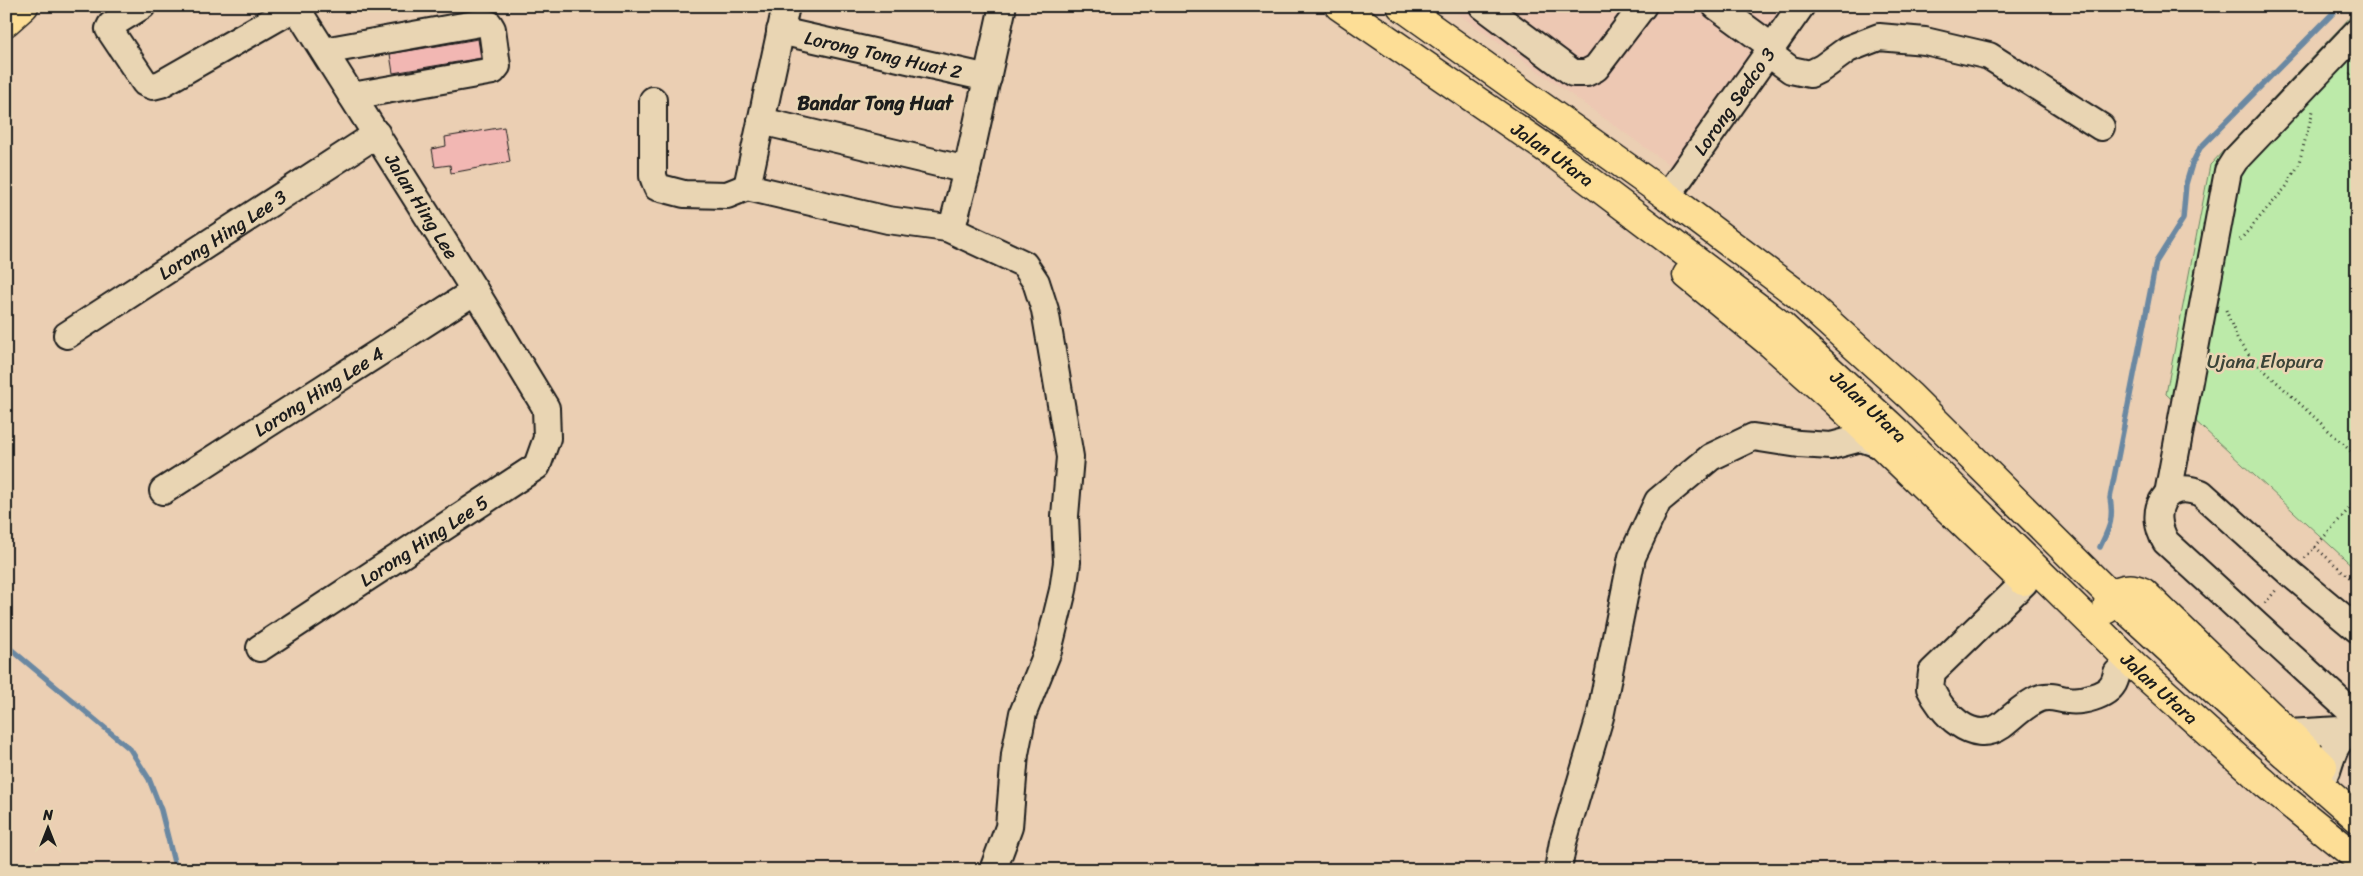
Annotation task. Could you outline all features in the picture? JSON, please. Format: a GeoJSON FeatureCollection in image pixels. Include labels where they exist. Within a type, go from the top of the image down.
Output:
{"type":"FeatureCollection","features":[{"type":"Feature","properties":{"kind":"highway"},"geometry":{"type":"LineString","coordinates":[[6,22],[24,6]]}},
{"type":"Feature","properties":{"kind":"highway","name":"Jalan Utara"},"geometry":{"type":"LineString","coordinates":[[1339,6],[1557,156],[1781,324],[1888,438],[2267,785],[2357,858]]}},
{"type":"Feature","properties":{"kind":"highway","name":"Jalan Utara"},"geometry":{"type":"LineString","coordinates":[[1401,6],[1667,196],[1797,294],[1877,365],[2111,596],[2356,818]]}},
{"type":"Feature","properties":{"kind":"highway"},"geometry":{"type":"LineString","coordinates":[[1732,244],[1783,300],[1900,406],[1905,417],[1888,438],[2024,583],[2117,673],[2203,744],[2267,785]]}},
{"type":"Feature","properties":{"kind":"highway"},"geometry":{"type":"LineString","coordinates":[[2291,805],[2253,755],[2113,625],[2107,614],[2107,604],[2111,596],[2123,588],[2134,588],[2143,592],[2314,755],[2327,771],[2356,818]]}},
{"type":"Feature","properties":{"kind":"street"},"geometry":{"type":"LineString","coordinates":[[142,6],[109,29],[145,83],[153,86],[160,84],[298,7]]}},
{"type":"Feature","properties":{"kind":"street"},"geometry":{"type":"LineString","coordinates":[[948,228],[954,218],[968,170],[1002,10],[1000,6]]}},
{"type":"Feature","properties":{"kind":"street"},"geometry":{"type":"LineString","coordinates":[[1483,6],[1573,73],[1586,73],[1596,68],[1644,6]]}},
{"type":"Feature","properties":{"kind":"street","name":"Lorong Sedco 3"},"geometry":{"type":"LineString","coordinates":[[1667,196],[1801,6]]}},
{"type":"Feature","properties":{"kind":"street","name":"Jalan Hing Lee"},"geometry":{"type":"LineString","coordinates":[[298,7],[546,408]]}},
{"type":"Feature","properties":{"kind":"street"},"geometry":{"type":"LineString","coordinates":[[1727,10],[1791,70],[1810,74],[1822,68],[1848,48],[1879,37],[1925,41],[1989,56],[2101,127]]}},
{"type":"Feature","properties":{"kind":"street"},"geometry":{"type":"LineString","coordinates":[[746,188],[783,18]]}},
{"type":"Feature","properties":{"kind":"street","name":"Lorong Tong Huat 2"},"geometry":{"type":"LineString","coordinates":[[783,18],[988,78]]}},
{"type":"Feature","properties":{"kind":"street"},"geometry":{"type":"LineString","coordinates":[[324,51],[480,23],[489,24],[492,29],[498,66],[493,71],[352,96]]}},
{"type":"Feature","properties":{"kind":"street"},"geometry":{"type":"LineString","coordinates":[[2168,494],[2228,171],[2235,160],[2357,32]]}},
{"type":"Feature","properties":{"kind":"street"},"geometry":{"type":"LineString","coordinates":[[653,100],[653,176],[657,187],[684,194],[727,195],[746,188],[888,220],[948,228],[1024,264],[1036,282],[1045,310],[1070,457],[1065,516],[1067,562],[1063,590],[1048,652],[1023,712],[1015,754],[1009,827],[994,870]]}},
{"type":"Feature","properties":{"kind":"street"},"geometry":{"type":"LineString","coordinates":[[761,121],[968,170]]}},
{"type":"Feature","properties":{"kind":"street","name":"Lorong Hing Lee 3"},"geometry":{"type":"LineString","coordinates":[[67,335],[377,134]]}},
{"type":"Feature","properties":{"kind":"street","name":"Lorong Hing Lee 4"},"geometry":{"type":"LineString","coordinates":[[163,491],[475,291]]}},
{"type":"Feature","properties":{"kind":"street","name":"Lorong Hing Lee 5"},"geometry":{"type":"LineString","coordinates":[[260,648],[537,466],[547,438],[546,408]]}},
{"type":"Feature","properties":{"kind":"street"},"geometry":{"type":"LineString","coordinates":[[1558,870],[1563,842],[1600,717],[1632,557],[1658,501],[1711,458],[1753,436],[1799,444],[1831,446],[1860,438],[1888,438]]}},
{"type":"Feature","properties":{"kind":"street"},"geometry":{"type":"LineString","coordinates":[[2356,725],[2166,542],[2161,534],[2159,511],[2162,500],[2168,494],[2178,489],[2190,488],[2201,493],[2291,574],[2357,629]]}},
{"type":"Feature","properties":{"kind":"street"},"geometry":{"type":"LineString","coordinates":[[2024,583],[1932,672],[1930,688],[1934,697],[1945,710],[1972,732],[1986,732],[2000,727],[2038,699],[2050,696],[2070,701],[2093,698],[2113,685],[2117,673]]}},
{"type":"Feature","properties":{"kind":"street"},"geometry":{"type":"LineString","coordinates":[[2289,733],[2356,725]]}},
{"type":"Feature","properties":{"kind":"street"},"geometry":{"type":"LineString","coordinates":[[2327,771],[2337,743],[2356,725]]}},
{"type":"Feature","properties":{"kind":"path"},"geometry":{"type":"LineString","coordinates":[[2349,74],[2357,70]]}},
{"type":"Feature","properties":{"kind":"path"},"geometry":{"type":"LineString","coordinates":[[2238,242],[2243,234],[2286,188],[2294,173],[2316,105]]}},
{"type":"Feature","properties":{"kind":"path"},"geometry":{"type":"LineString","coordinates":[[2226,304],[2227,314],[2238,341],[2252,359],[2357,457]]}},
{"type":"Feature","properties":{"kind":"path"},"geometry":{"type":"LineString","coordinates":[[2315,547],[2357,584]]}},
{"type":"Feature","properties":{"kind":"shaded area"},"geometry":{"type":"Polygon","coordinates":[[[1447,6],[1817,6],[1692,181],[1447,6]]]}},
{"type":"Feature","properties":{"kind":"green space","name":"Ujana Elopura"},"geometry":{"type":"Polygon","coordinates":[[[2357,10],[2357,570],[2166,394],[2210,165],[2357,10]]]}},
{"type":"Feature","properties":{"kind":"building"},"geometry":{"type":"Polygon","coordinates":[[[478,39],[481,58],[393,73],[390,54],[478,39]]]}},
{"type":"Feature","properties":{"kind":"building"},"geometry":{"type":"Polygon","coordinates":[[[504,127],[510,162],[451,173],[450,165],[435,167],[432,149],[446,146],[445,137],[504,127]]]}},
{"type":"Feature","properties":{"kind":"waterway"},"geometry":{"type":"LineString","coordinates":[[2100,547],[2111,518],[2110,498],[2156,262],[2183,219],[2186,184],[2192,164],[2200,148],[2340,6]]}},
{"type":"Feature","properties":{"kind":"waterway"},"geometry":{"type":"LineString","coordinates":[[6,645],[130,749],[149,779],[161,810],[176,870]]}},
{"type":"Feature","properties":{"kind":"district","name":"Bandar Tong Huat"},"geometry":{"type":"Point","coordinates":[875,103]}}]}
